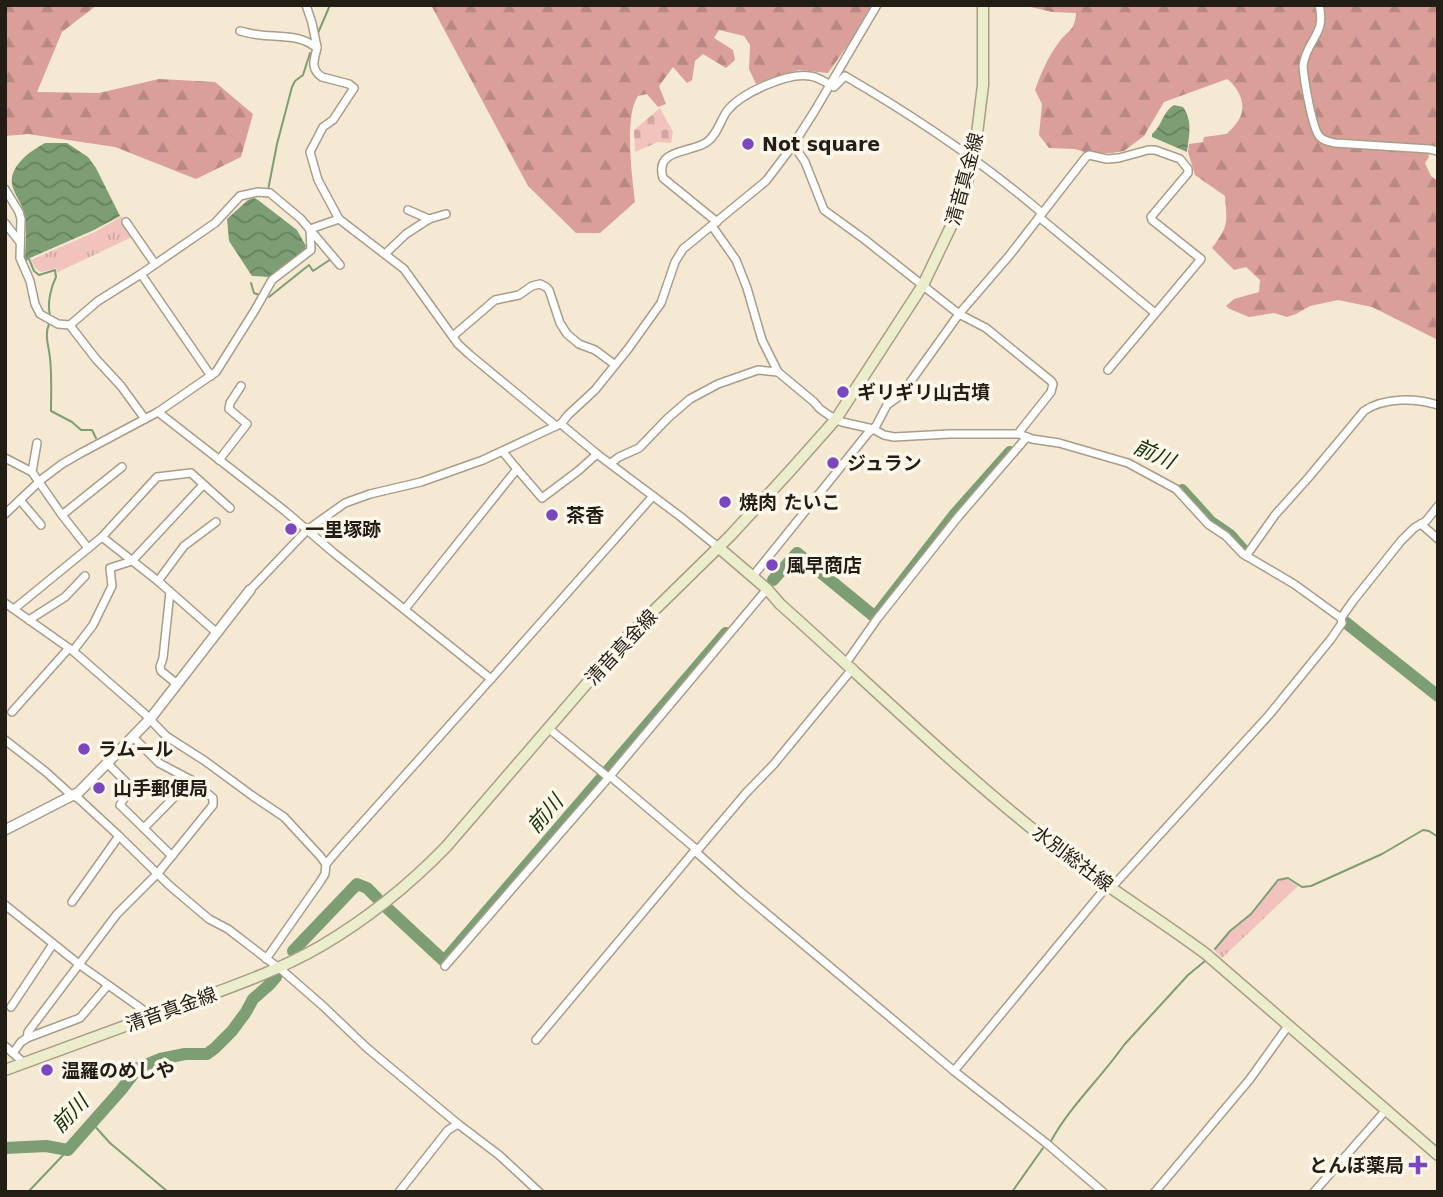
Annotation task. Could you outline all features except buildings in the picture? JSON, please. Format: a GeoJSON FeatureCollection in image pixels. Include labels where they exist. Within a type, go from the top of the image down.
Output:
{"type":"FeatureCollection","features":[{"type":"Feature","properties":{"kind":"main road","name":"清音真金線"},"geometry":{"type":"LineString","coordinates":[[5,1070],[277,968],[321,946],[356,924],[403,888],[446,847],[626,638],[718,547],[836,419],[923,285],[955,218],[974,158],[984,85],[983,5]]}},
{"type":"Feature","properties":{"kind":"main road","name":"水別総社線"},"geometry":{"type":"LineString","coordinates":[[718,547],[1009,809],[1059,851],[1206,954],[1438,1155]]}},
{"type":"Feature","properties":{"kind":"street"},"geometry":{"type":"LineString","coordinates":[[306,5],[317,48],[313,62],[318,75],[354,88],[333,120],[323,127],[310,152],[318,180],[339,219],[404,268],[470,355],[718,547]]}},
{"type":"Feature","properties":{"kind":"street"},"geometry":{"type":"LineString","coordinates":[[5,830],[73,796],[107,763],[150,719],[250,590],[307,530],[345,503],[421,482],[503,452],[544,433],[558,425],[595,390],[661,303],[683,249],[766,181],[793,144],[877,5]]}},
{"type":"Feature","properties":{"kind":"street"},"geometry":{"type":"LineString","coordinates":[[1319,5],[1321,25],[1303,66],[1315,126],[1320,136],[1335,143],[1438,151]]}},
{"type":"Feature","properties":{"kind":"street"},"geometry":{"type":"LineString","coordinates":[[240,31],[256,35],[300,38],[317,48]]}},
{"type":"Feature","properties":{"kind":"street"},"geometry":{"type":"LineString","coordinates":[[1154,313],[974,158],[845,76],[834,87],[809,75],[796,76],[762,87],[729,108],[713,136],[705,144],[685,149],[666,160],[662,166],[663,178],[714,224],[736,260],[762,340],[778,372],[820,409],[836,419],[894,437],[949,434],[1023,436],[1059,443],[1128,463],[1176,489],[1208,524],[1226,536],[1246,556],[1304,591],[1341,618]]}},
{"type":"Feature","properties":{"kind":"street"},"geometry":{"type":"LineString","coordinates":[[793,144],[805,162],[824,210],[959,314],[986,328],[1051,381],[1051,392],[1020,430],[1023,436]]}},
{"type":"Feature","properties":{"kind":"street"},"geometry":{"type":"LineString","coordinates":[[752,576],[877,424],[887,405],[901,395],[959,314],[1009,257],[1086,157],[1119,158],[1155,150],[1180,159],[1186,164],[1188,173],[1152,220],[1201,259],[1108,370]]}},
{"type":"Feature","properties":{"kind":"street"},"geometry":{"type":"LineString","coordinates":[[5,188],[21,219],[20,258],[40,314],[58,324],[69,326],[121,386],[145,419]]}},
{"type":"Feature","properties":{"kind":"street"},"geometry":{"type":"LineString","coordinates":[[69,326],[98,301],[215,223],[240,195],[268,193],[301,219],[340,265]]}},
{"type":"Feature","properties":{"kind":"street"},"geometry":{"type":"LineString","coordinates":[[408,210],[429,219]]}},
{"type":"Feature","properties":{"kind":"street"},"geometry":{"type":"LineString","coordinates":[[386,254],[406,234],[429,219],[446,214]]}},
{"type":"Feature","properties":{"kind":"street"},"geometry":{"type":"LineString","coordinates":[[310,229],[339,219]]}},
{"type":"Feature","properties":{"kind":"street"},"geometry":{"type":"LineString","coordinates":[[127,222],[155,264]]}},
{"type":"Feature","properties":{"kind":"street"},"geometry":{"type":"LineString","coordinates":[[5,223],[20,242]]}},
{"type":"Feature","properties":{"kind":"street"},"geometry":{"type":"LineString","coordinates":[[5,514],[39,482],[80,453],[158,412],[216,372],[272,280],[311,250],[310,229]]}},
{"type":"Feature","properties":{"kind":"street"},"geometry":{"type":"LineString","coordinates":[[141,274],[211,376]]}},
{"type":"Feature","properties":{"kind":"street"},"geometry":{"type":"LineString","coordinates":[[453,336],[495,300],[519,295],[540,284],[549,290],[560,323],[567,334],[614,364]]}},
{"type":"Feature","properties":{"kind":"street"},"geometry":{"type":"LineString","coordinates":[[611,463],[639,448],[690,399],[718,384],[758,370],[778,372]]}},
{"type":"Feature","properties":{"kind":"street"},"geometry":{"type":"LineString","coordinates":[[219,460],[247,424],[229,409],[242,386]]}},
{"type":"Feature","properties":{"kind":"street"},"geometry":{"type":"LineString","coordinates":[[1246,556],[1282,506],[1310,477],[1364,411],[1382,403],[1414,400],[1438,405]]}},
{"type":"Feature","properties":{"kind":"street"},"geometry":{"type":"LineString","coordinates":[[158,412],[491,679]]}},
{"type":"Feature","properties":{"kind":"street"},"geometry":{"type":"LineString","coordinates":[[537,1040],[696,851],[774,764],[850,666],[877,619],[1023,436]]}},
{"type":"Feature","properties":{"kind":"street"},"geometry":{"type":"LineString","coordinates":[[32,472],[37,443]]}},
{"type":"Feature","properties":{"kind":"street"},"geometry":{"type":"LineString","coordinates":[[503,452],[542,498],[597,453]]}},
{"type":"Feature","properties":{"kind":"street"},"geometry":{"type":"LineString","coordinates":[[5,458],[32,472],[88,548]]}},
{"type":"Feature","properties":{"kind":"street"},"geometry":{"type":"LineString","coordinates":[[62,515],[122,467]]}},
{"type":"Feature","properties":{"kind":"street"},"geometry":{"type":"LineString","coordinates":[[405,609],[517,469]]}},
{"type":"Feature","properties":{"kind":"street"},"geometry":{"type":"LineString","coordinates":[[14,609],[102,537],[157,477],[191,473],[230,508]]}},
{"type":"Feature","properties":{"kind":"street"},"geometry":{"type":"LineString","coordinates":[[12,712],[93,625],[112,586],[110,568],[132,561],[203,485]]}},
{"type":"Feature","properties":{"kind":"street"},"geometry":{"type":"LineString","coordinates":[[267,959],[325,874],[326,864],[653,496]]}},
{"type":"Feature","properties":{"kind":"street"},"geometry":{"type":"LineString","coordinates":[[20,500],[41,525]]}},
{"type":"Feature","properties":{"kind":"street"},"geometry":{"type":"LineString","coordinates":[[954,1072],[1110,886],[1269,715],[1331,639],[1353,601],[1401,541],[1410,531],[1426,521],[1438,506]]}},
{"type":"Feature","properties":{"kind":"street"},"geometry":{"type":"LineString","coordinates":[[158,581],[184,546],[216,522]]}},
{"type":"Feature","properties":{"kind":"street"},"geometry":{"type":"LineString","coordinates":[[1421,524],[1438,539]]}},
{"type":"Feature","properties":{"kind":"street"},"geometry":{"type":"LineString","coordinates":[[102,537],[158,581],[217,633]]}},
{"type":"Feature","properties":{"kind":"street"},"geometry":{"type":"LineString","coordinates":[[29,620],[65,597],[85,576]]}},
{"type":"Feature","properties":{"kind":"street"},"geometry":{"type":"LineString","coordinates":[[445,966],[767,589]]}},
{"type":"Feature","properties":{"kind":"street"},"geometry":{"type":"LineString","coordinates":[[170,592],[160,667],[161,671],[177,684]]}},
{"type":"Feature","properties":{"kind":"street"},"geometry":{"type":"LineString","coordinates":[[5,603],[71,650],[173,741],[284,817],[326,864]]}},
{"type":"Feature","properties":{"kind":"street"},"geometry":{"type":"LineString","coordinates":[[548,727],[954,1072],[1046,1143],[1103,1192]]}},
{"type":"Feature","properties":{"kind":"street"},"geometry":{"type":"LineString","coordinates":[[27,1038],[28,1032],[117,914],[158,873],[213,805],[214,798],[191,780],[159,762],[133,737]]}},
{"type":"Feature","properties":{"kind":"street"},"geometry":{"type":"LineString","coordinates":[[5,740],[120,836],[209,919],[228,929],[267,959],[323,1006],[367,1048],[458,1124],[499,1154],[539,1192]]}},
{"type":"Feature","properties":{"kind":"street"},"geometry":{"type":"LineString","coordinates":[[107,763],[131,787],[120,805],[172,856]]}},
{"type":"Feature","properties":{"kind":"street"},"geometry":{"type":"LineString","coordinates":[[144,828],[191,780]]}},
{"type":"Feature","properties":{"kind":"street"},"geometry":{"type":"LineString","coordinates":[[72,902],[120,836]]}},
{"type":"Feature","properties":{"kind":"street"},"geometry":{"type":"LineString","coordinates":[[5,905],[149,1017]]}},
{"type":"Feature","properties":{"kind":"street"},"geometry":{"type":"LineString","coordinates":[[11,1007],[53,944]]}},
{"type":"Feature","properties":{"kind":"street"},"geometry":{"type":"LineString","coordinates":[[13,1053],[27,1038],[80,1018],[107,985]]}},
{"type":"Feature","properties":{"kind":"street"},"geometry":{"type":"LineString","coordinates":[[1155,1192],[1250,1079],[1288,1026]]}},
{"type":"Feature","properties":{"kind":"street"},"geometry":{"type":"LineString","coordinates":[[5,1046],[24,1063]]}},
{"type":"Feature","properties":{"kind":"street"},"geometry":{"type":"LineString","coordinates":[[1314,1192],[1386,1110]]}},
{"type":"Feature","properties":{"kind":"street"},"geometry":{"type":"LineString","coordinates":[[399,1192],[448,1130],[458,1124]]}},
{"type":"Feature","properties":{"kind":"green space"},"geometry":{"type":"Polygon","coordinates":[[[5,5],[97,5],[62,32],[37,92],[99,93],[159,79],[215,82],[253,114],[241,157],[196,179],[115,147],[28,134],[5,136],[5,5]]]}},
{"type":"Feature","properties":{"kind":"green space"},"geometry":{"type":"Polygon","coordinates":[[[431,5],[870,7],[828,73],[799,70],[756,84],[749,69],[750,45],[744,36],[719,30],[714,38],[733,50],[735,60],[726,68],[703,54],[695,61],[692,80],[687,83],[673,67],[659,86],[666,104],[658,107],[647,94],[638,96],[631,117],[630,132],[635,202],[600,233],[576,233],[528,186],[431,5]]]}},
{"type":"Feature","properties":{"kind":"green space"},"geometry":{"type":"Polygon","coordinates":[[[1022,5],[1438,5],[1438,146],[1428,145],[1429,157],[1425,163],[1431,176],[1438,181],[1438,340],[1372,307],[1338,300],[1310,306],[1287,317],[1274,313],[1249,317],[1226,306],[1234,299],[1259,292],[1260,280],[1246,267],[1234,270],[1212,248],[1226,224],[1225,196],[1195,175],[1188,152],[1189,144],[1203,142],[1204,137],[1227,134],[1237,123],[1242,105],[1237,90],[1227,79],[1164,102],[1144,136],[1124,151],[1091,154],[1075,149],[1049,148],[1039,135],[1042,104],[1035,90],[1051,53],[1073,27],[1076,13],[1052,12],[1022,5]]]}},
{"type":"Feature","properties":{"kind":"green space"},"geometry":{"type":"Polygon","coordinates":[[[660,108],[673,132],[671,143],[658,142],[635,152],[634,130],[660,108]]]}},
{"type":"Feature","properties":{"kind":"green space"},"geometry":{"type":"Polygon","coordinates":[[[122,216],[132,237],[58,272],[56,268],[41,272],[31,260],[95,232],[122,216]]]}},
{"type":"Feature","properties":{"kind":"green space"},"geometry":{"type":"Polygon","coordinates":[[[1282,879],[1298,886],[1222,958],[1215,951],[1227,935],[1253,913],[1282,879]]]}},
{"type":"Feature","properties":{"kind":"water"},"geometry":{"type":"Polygon","coordinates":[[[1174,105],[1183,107],[1188,118],[1190,129],[1187,152],[1152,137],[1167,111],[1174,105]]]}},
{"type":"Feature","properties":{"kind":"water"},"geometry":{"type":"Polygon","coordinates":[[[45,143],[67,143],[88,157],[120,216],[25,262],[25,219],[13,188],[13,174],[21,161],[45,143]]]}},
{"type":"Feature","properties":{"kind":"water"},"geometry":{"type":"Polygon","coordinates":[[[254,198],[297,230],[306,246],[304,251],[269,277],[252,276],[229,241],[227,219],[248,200],[254,198]]]}},
{"type":"Feature","properties":{"kind":"waterway"},"geometry":{"type":"LineString","coordinates":[[318,33],[330,5]]}},
{"type":"Feature","properties":{"kind":"waterway"},"geometry":{"type":"LineString","coordinates":[[268,190],[292,87],[303,75],[310,53]]}},
{"type":"Feature","properties":{"kind":"waterway"},"geometry":{"type":"LineString","coordinates":[[29,259],[34,271],[39,275],[55,270],[56,277],[49,300],[50,315]]}},
{"type":"Feature","properties":{"kind":"waterway"},"geometry":{"type":"LineString","coordinates":[[269,297],[309,265],[313,271],[331,259]]}},
{"type":"Feature","properties":{"kind":"waterway"},"geometry":{"type":"LineString","coordinates":[[251,283],[254,293],[259,295]]}},
{"type":"Feature","properties":{"kind":"waterway"},"geometry":{"type":"LineString","coordinates":[[49,324],[47,337],[51,371],[51,411],[81,430],[92,430],[96,438]]}},
{"type":"Feature","properties":{"kind":"waterway","name":"前川"},"geometry":{"type":"LineString","coordinates":[[773,580],[797,553],[875,617],[955,514],[1010,452]]}},
{"type":"Feature","properties":{"kind":"waterway","name":"前川"},"geometry":{"type":"LineString","coordinates":[[1182,490],[1211,522],[1230,535],[1244,551]]}},
{"type":"Feature","properties":{"kind":"waterway","name":"前川"},"geometry":{"type":"LineString","coordinates":[[1345,622],[1438,696]]}},
{"type":"Feature","properties":{"kind":"waterway","name":"前川"},"geometry":{"type":"LineString","coordinates":[[387,908],[445,960],[726,633]]}},
{"type":"Feature","properties":{"kind":"waterway"},"geometry":{"type":"LineString","coordinates":[[1215,949],[1230,931],[1251,914],[1278,880],[1288,878],[1302,887],[1311,886],[1382,854],[1423,830],[1438,837]]}},
{"type":"Feature","properties":{"kind":"waterway","name":"前川"},"geometry":{"type":"LineString","coordinates":[[293,951],[357,884],[367,888],[377,898]]}},
{"type":"Feature","properties":{"kind":"waterway"},"geometry":{"type":"LineString","coordinates":[[1051,1141],[1067,1116],[1124,1045],[1188,975],[1205,961]]}},
{"type":"Feature","properties":{"kind":"waterway","name":"前川"},"geometry":{"type":"LineString","coordinates":[[5,1148],[46,1146],[68,1150],[138,1068],[160,1059],[185,1054],[207,1054],[232,1031],[253,999],[276,977]]}},
{"type":"Feature","properties":{"kind":"waterway"},"geometry":{"type":"LineString","coordinates":[[92,1123],[110,1143],[168,1192]]}},
{"type":"Feature","properties":{"kind":"waterway"},"geometry":{"type":"LineString","coordinates":[[1012,1192],[1043,1148]]}},
{"type":"Feature","properties":{"kind":"waterway"},"geometry":{"type":"LineString","coordinates":[[28,1192],[68,1150]]}},
{"type":"Feature","properties":{"kind":"waterway"},"geometry":{"type":"LineString","coordinates":[[537,1186],[545,1192]]}},
{"type":"Feature","properties":{"kind":"place","name":"Not square"},"geometry":{"type":"Point","coordinates":[748,144]}},
{"type":"Feature","properties":{"kind":"place","name":"ギリギリ山古墳"},"geometry":{"type":"Point","coordinates":[843,392]}},
{"type":"Feature","properties":{"kind":"place","name":"ジュラン"},"geometry":{"type":"Point","coordinates":[833,463]}},
{"type":"Feature","properties":{"kind":"place","name":"焼肉 たいこ"},"geometry":{"type":"Point","coordinates":[725,502]}},
{"type":"Feature","properties":{"kind":"place","name":"茶香"},"geometry":{"type":"Point","coordinates":[552,515]}},
{"type":"Feature","properties":{"kind":"place","name":"一里塚跡"},"geometry":{"type":"Point","coordinates":[291,529]}},
{"type":"Feature","properties":{"kind":"place","name":"風早商店"},"geometry":{"type":"Point","coordinates":[772,565]}},
{"type":"Feature","properties":{"kind":"place","name":"ラムール"},"geometry":{"type":"Point","coordinates":[84,749]}},
{"type":"Feature","properties":{"kind":"place","name":"山手郵便局"},"geometry":{"type":"Point","coordinates":[99,788]}},
{"type":"Feature","properties":{"kind":"place","name":"温羅のめしや"},"geometry":{"type":"Point","coordinates":[47,1070]}},
{"type":"Feature","properties":{"kind":"place","name":"とんぼ薬局"},"geometry":{"type":"Point","coordinates":[1418,1165]}}]}
